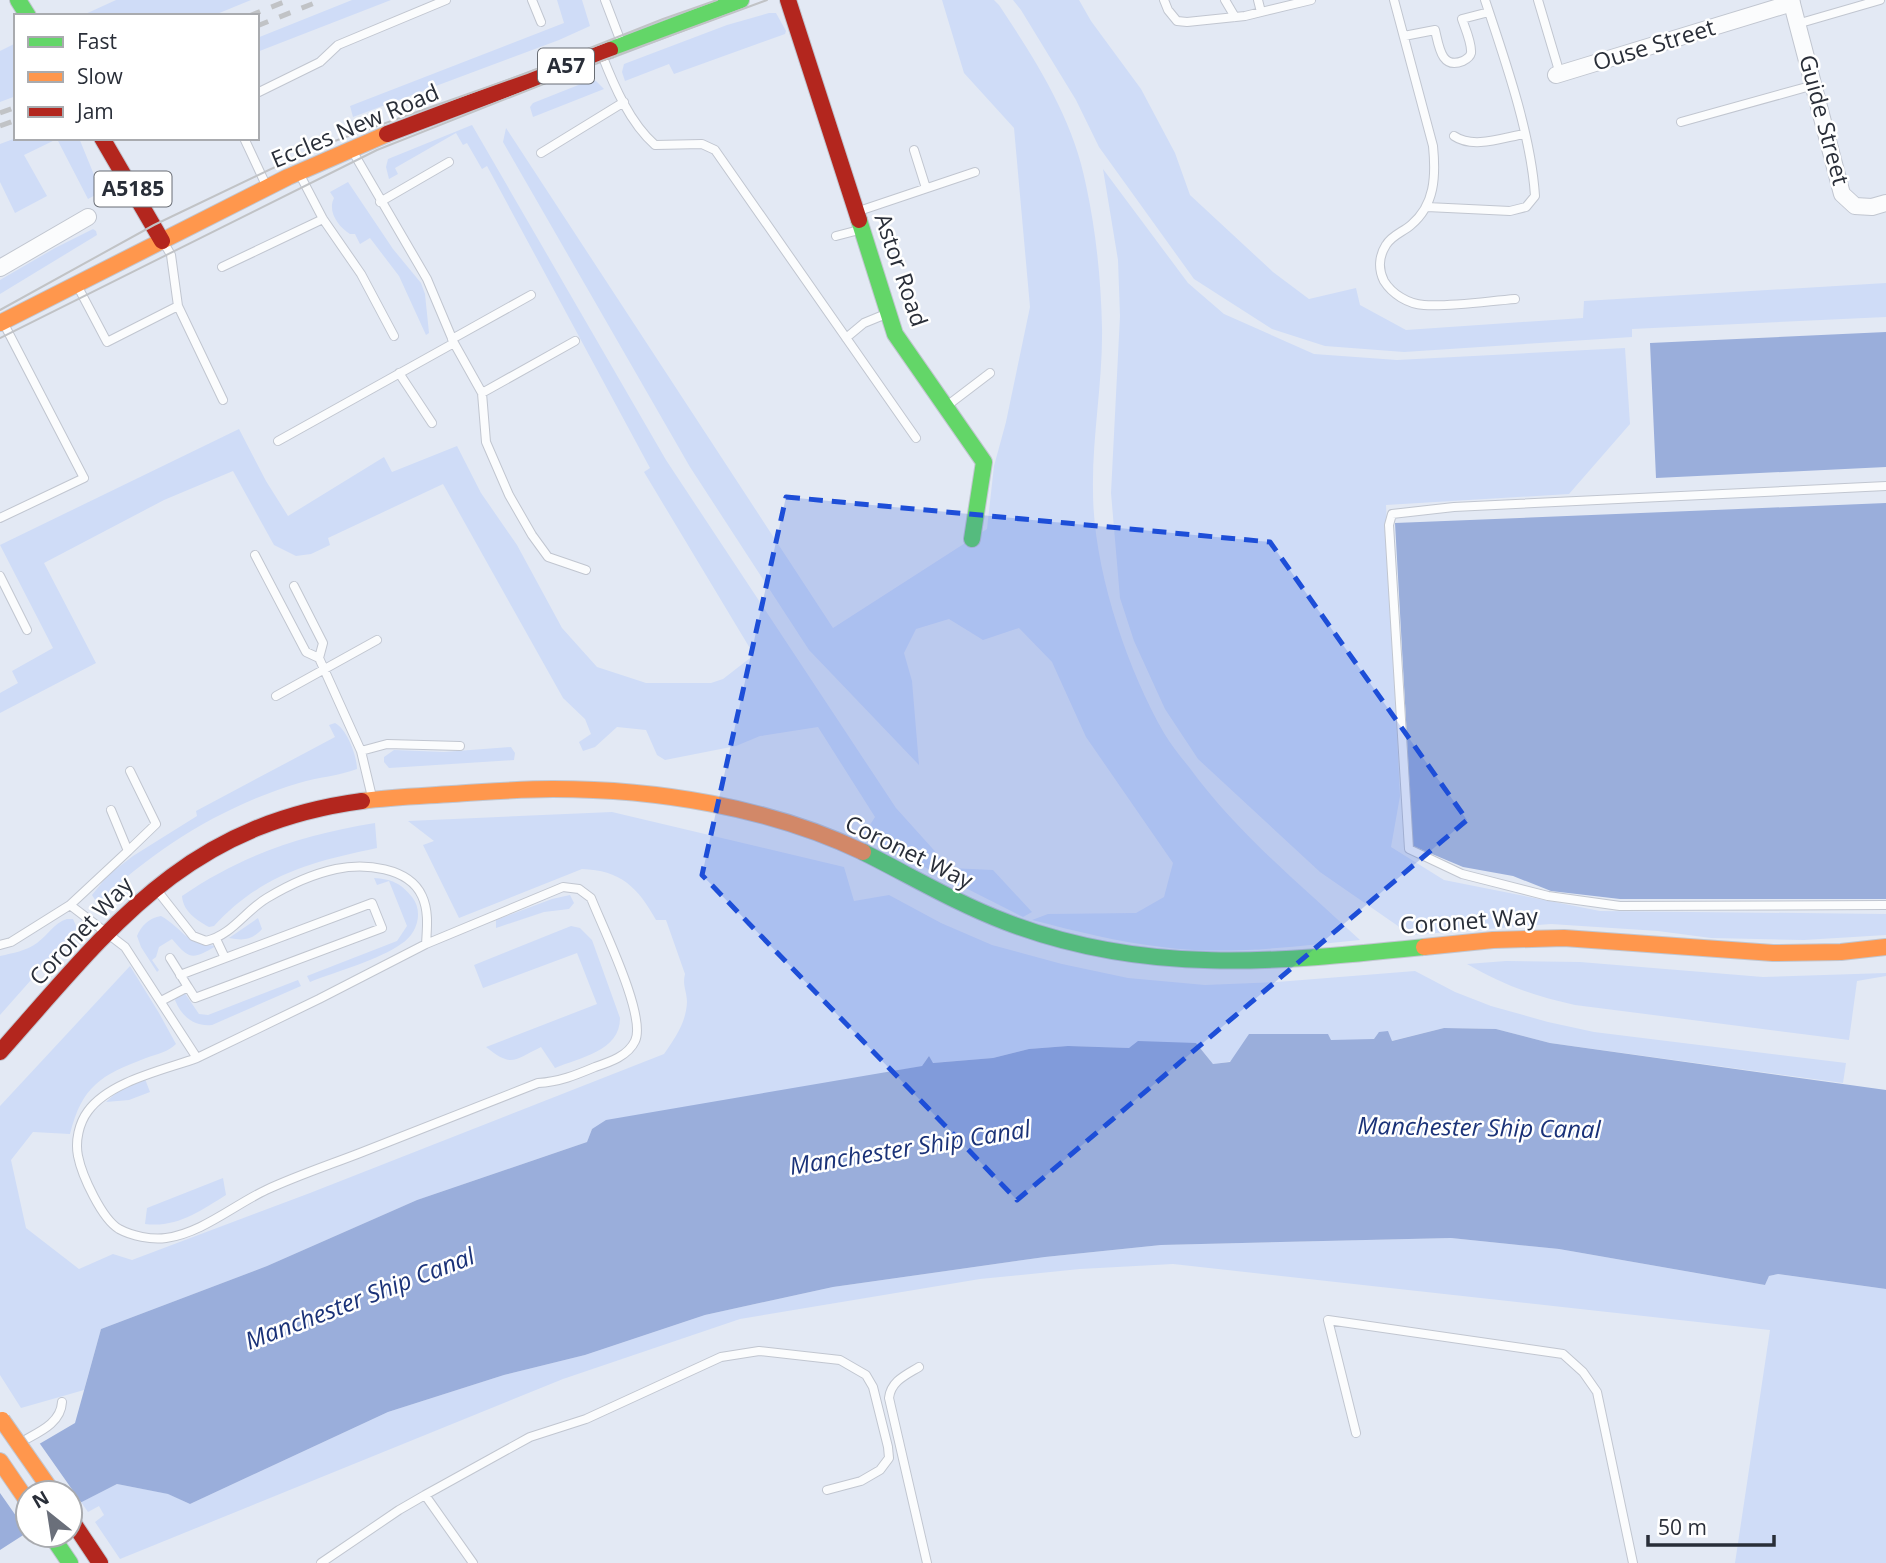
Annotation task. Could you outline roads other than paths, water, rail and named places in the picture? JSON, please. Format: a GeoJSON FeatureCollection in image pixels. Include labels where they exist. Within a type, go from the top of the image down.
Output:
{"type":"FeatureCollection","features":[{"type":"Feature","properties":{"kind":"street","name":"Eccles New Road"},"geometry":{"type":"LineString","coordinates":[[1,322],[298,173],[601,52],[741,0]]}},
{"type":"Feature","properties":{"kind":"street","name":"Astor Road"},"geometry":{"type":"LineString","coordinates":[[788,0],[895,334],[984,462],[972,539]]}},
{"type":"Feature","properties":{"kind":"street","name":"Ouse Street"},"geometry":{"type":"LineString","coordinates":[[1558,74],[1792,2]]}},
{"type":"Feature","properties":{"kind":"street","name":"Guide Street"},"geometry":{"type":"LineString","coordinates":[[1792,2],[1842,194],[1855,206],[1872,207],[1886,203]]}},
{"type":"Feature","properties":{"kind":"street","name":"A5185"},"geometry":{"type":"LineString","coordinates":[[103,140],[162,241]]}},
{"type":"Feature","properties":{"kind":"street"},"geometry":{"type":"LineString","coordinates":[[0,268],[89,217]]}},
{"type":"Feature","properties":{"kind":"street","name":"Coronet Way"},"geometry":{"type":"LineString","coordinates":[[0,1052],[106,933],[154,887],[201,856],[238,837],[310,812],[372,800],[498,791],[563,789],[637,795],[773,818],[850,846],[964,905],[1027,931],[1133,956],[1184,961],[1258,961],[1504,939],[1576,938],[1750,953],[1831,953],[1886,947]]}},
{"type":"Feature","properties":{"kind":"street"},"geometry":{"type":"LineString","coordinates":[[1,1418],[43,1479]]}},
{"type":"Feature","properties":{"kind":"street"},"geometry":{"type":"LineString","coordinates":[[5,1455],[17,1479]]}},
{"type":"Feature","properties":{"kind":"street"},"geometry":{"type":"LineString","coordinates":[[84,1539],[100,1563]]}},
{"type":"Feature","properties":{"kind":"lane"},"geometry":{"type":"LineString","coordinates":[[259,92],[320,62],[338,44],[446,0]]}},
{"type":"Feature","properties":{"kind":"lane"},"geometry":{"type":"LineString","coordinates":[[532,0],[541,22]]}},
{"type":"Feature","properties":{"kind":"lane"},"geometry":{"type":"LineString","coordinates":[[607,0],[622,45]]}},
{"type":"Feature","properties":{"kind":"lane"},"geometry":{"type":"LineString","coordinates":[[1164,0],[1168,10],[1178,21],[1235,17],[1311,0]]}},
{"type":"Feature","properties":{"kind":"lane"},"geometry":{"type":"LineString","coordinates":[[1225,0],[1235,17]]}},
{"type":"Feature","properties":{"kind":"lane"},"geometry":{"type":"LineString","coordinates":[[1258,0],[1261,12]]}},
{"type":"Feature","properties":{"kind":"lane"},"geometry":{"type":"LineString","coordinates":[[1394,0],[1433,146],[1435,167],[1433,191],[1427,207],[1410,226],[1392,237],[1381,254],[1382,276],[1388,288],[1406,301],[1423,305],[1515,299]]}},
{"type":"Feature","properties":{"kind":"lane"},"geometry":{"type":"LineString","coordinates":[[1427,207],[1510,211],[1526,207],[1535,196],[1534,176],[1524,134],[1485,0]]}},
{"type":"Feature","properties":{"kind":"lane"},"geometry":{"type":"LineString","coordinates":[[1538,0],[1558,74]]}},
{"type":"Feature","properties":{"kind":"lane"},"geometry":{"type":"LineString","coordinates":[[1797,24],[1880,0]]}},
{"type":"Feature","properties":{"kind":"lane"},"geometry":{"type":"LineString","coordinates":[[1404,36],[1435,30],[1441,55],[1446,61],[1463,61],[1471,51],[1462,19],[1489,12]]}},
{"type":"Feature","properties":{"kind":"lane"},"geometry":{"type":"LineString","coordinates":[[601,52],[643,135],[655,145],[702,144],[715,150],[916,438]]}},
{"type":"Feature","properties":{"kind":"lane"},"geometry":{"type":"LineString","coordinates":[[1681,122],[1814,85]]}},
{"type":"Feature","properties":{"kind":"lane"},"geometry":{"type":"LineString","coordinates":[[541,153],[624,102]]}},
{"type":"Feature","properties":{"kind":"lane"},"geometry":{"type":"LineString","coordinates":[[1454,136],[1475,142],[1524,134]]}},
{"type":"Feature","properties":{"kind":"lane"},"geometry":{"type":"LineString","coordinates":[[245,140],[267,187]]}},
{"type":"Feature","properties":{"kind":"lane"},"geometry":{"type":"LineString","coordinates":[[352,150],[427,279],[453,341],[482,393],[486,442],[509,495],[532,536],[548,556],[586,570]]}},
{"type":"Feature","properties":{"kind":"lane"},"geometry":{"type":"LineString","coordinates":[[914,150],[926,188]]}},
{"type":"Feature","properties":{"kind":"lane"},"geometry":{"type":"LineString","coordinates":[[380,202],[449,162]]}},
{"type":"Feature","properties":{"kind":"lane"},"geometry":{"type":"LineString","coordinates":[[856,212],[975,172]]}},
{"type":"Feature","properties":{"kind":"lane"},"geometry":{"type":"LineString","coordinates":[[298,173],[323,219],[361,274],[394,336]]}},
{"type":"Feature","properties":{"kind":"lane"},"geometry":{"type":"LineString","coordinates":[[222,267],[323,219]]}},
{"type":"Feature","properties":{"kind":"lane"},"geometry":{"type":"LineString","coordinates":[[836,236],[862,229]]}},
{"type":"Feature","properties":{"kind":"lane"},"geometry":{"type":"LineString","coordinates":[[162,241],[171,255],[178,306],[223,400]]}},
{"type":"Feature","properties":{"kind":"lane"},"geometry":{"type":"LineString","coordinates":[[76,284],[107,342],[178,306]]}},
{"type":"Feature","properties":{"kind":"lane"},"geometry":{"type":"LineString","coordinates":[[278,441],[531,295]]}},
{"type":"Feature","properties":{"kind":"lane"},"geometry":{"type":"LineString","coordinates":[[846,338],[864,323],[889,313]]}},
{"type":"Feature","properties":{"kind":"lane"},"geometry":{"type":"LineString","coordinates":[[0,518],[84,478],[1,322]]}},
{"type":"Feature","properties":{"kind":"lane"},"geometry":{"type":"LineString","coordinates":[[482,393],[575,341]]}},
{"type":"Feature","properties":{"kind":"lane"},"geometry":{"type":"LineString","coordinates":[[399,373],[432,423]]}},
{"type":"Feature","properties":{"kind":"lane"},"geometry":{"type":"LineString","coordinates":[[946,407],[990,373]]}},
{"type":"Feature","properties":{"kind":"lane"},"geometry":{"type":"LineString","coordinates":[[1886,486],[1454,507],[1392,514],[1389,525],[1409,849],[1474,877],[1548,896],[1620,906],[1886,905]]}},
{"type":"Feature","properties":{"kind":"lane"},"geometry":{"type":"LineString","coordinates":[[255,555],[306,652],[319,658],[326,669],[361,751],[372,800]]}},
{"type":"Feature","properties":{"kind":"lane"},"geometry":{"type":"LineString","coordinates":[[0,576],[27,629]]}},
{"type":"Feature","properties":{"kind":"lane"},"geometry":{"type":"LineString","coordinates":[[294,586],[323,643],[319,658]]}},
{"type":"Feature","properties":{"kind":"lane"},"geometry":{"type":"LineString","coordinates":[[276,696],[377,640]]}},
{"type":"Feature","properties":{"kind":"lane"},"geometry":{"type":"LineString","coordinates":[[361,751],[387,744],[460,746]]}},
{"type":"Feature","properties":{"kind":"lane"},"geometry":{"type":"LineString","coordinates":[[0,945],[11,942],[70,905],[156,824],[130,771]]}},
{"type":"Feature","properties":{"kind":"lane"},"geometry":{"type":"LineString","coordinates":[[111,810],[128,851]]}},
{"type":"Feature","properties":{"kind":"lane"},"geometry":{"type":"LineString","coordinates":[[154,887],[192,936],[206,941],[225,934],[276,893],[336,869],[388,870],[415,884],[426,906],[426,944]]}},
{"type":"Feature","properties":{"kind":"lane"},"geometry":{"type":"LineString","coordinates":[[564,887],[579,889],[591,898],[635,1007],[638,1026],[635,1041],[624,1054],[612,1061],[558,1082],[538,1083],[267,1189],[202,1226],[166,1238],[148,1238],[117,1228],[95,1198],[78,1155],[78,1138],[82,1123],[89,1110],[100,1099],[120,1085],[197,1058],[426,944],[564,887]]}},
{"type":"Feature","properties":{"kind":"lane"},"geometry":{"type":"LineString","coordinates":[[170,958],[180,975],[195,998],[382,928],[372,903],[180,975]]}},
{"type":"Feature","properties":{"kind":"lane"},"geometry":{"type":"LineString","coordinates":[[70,905],[125,947],[197,1058]]}},
{"type":"Feature","properties":{"kind":"lane"},"geometry":{"type":"LineString","coordinates":[[216,939],[225,958]]}},
{"type":"Feature","properties":{"kind":"lane"},"geometry":{"type":"LineString","coordinates":[[160,1001],[188,987]]}},
{"type":"Feature","properties":{"kind":"lane"},"geometry":{"type":"LineString","coordinates":[[1356,1433],[1328,1321],[1563,1354],[1583,1372],[1597,1392],[1633,1563]]}},
{"type":"Feature","properties":{"kind":"lane"},"geometry":{"type":"LineString","coordinates":[[321,1563],[399,1510],[530,1437],[586,1419],[721,1357],[759,1351],[840,1360],[866,1375],[873,1388],[889,1458],[880,1470],[860,1481],[827,1490]]}},
{"type":"Feature","properties":{"kind":"lane"},"geometry":{"type":"LineString","coordinates":[[919,1367],[897,1381],[890,1389],[889,1398],[927,1563]]}},
{"type":"Feature","properties":{"kind":"lane"},"geometry":{"type":"LineString","coordinates":[[5,1455],[54,1423],[62,1410],[62,1402]]}},
{"type":"Feature","properties":{"kind":"lane"},"geometry":{"type":"LineString","coordinates":[[425,1495],[473,1563]]}},
{"type":"Feature","properties":{"kind":"water"},"geometry":{"type":"Polygon","coordinates":[[[1886,332],[1886,467],[1656,478],[1650,343],[1886,332]]]}},
{"type":"Feature","properties":{"kind":"water"},"geometry":{"type":"Polygon","coordinates":[[[1886,503],[1886,899],[1620,899],[1551,891],[1513,876],[1463,867],[1413,846],[1395,523],[1886,503]]]}},
{"type":"Feature","properties":{"kind":"water","name":"Manchester Ship Canal"},"geometry":{"type":"Polygon","coordinates":[[[1444,1028],[1496,1029],[1550,1043],[1886,1090],[1886,1289],[1778,1274],[1769,1276],[1765,1285],[1559,1249],[1451,1238],[1161,1245],[1045,1257],[833,1287],[705,1315],[585,1355],[504,1375],[388,1412],[190,1504],[168,1494],[117,1484],[84,1501],[84,1479],[14,1479],[14,1541],[0,1550],[0,1467],[75,1423],[101,1329],[267,1266],[417,1200],[587,1142],[592,1129],[606,1120],[922,1066],[929,1056],[933,1063],[993,1058],[1029,1049],[1068,1046],[1129,1048],[1138,1041],[1196,1043],[1213,1064],[1230,1062],[1249,1034],[1328,1034],[1331,1040],[1374,1039],[1379,1032],[1388,1031],[1392,1041],[1444,1028]]]}},
{"type":"Feature","properties":{"kind":"tram line"},"geometry":{"type":"LineString","coordinates":[[0,310],[154,225],[315,148],[527,73],[717,0]]}},
{"type":"Feature","properties":{"kind":"tram line"},"geometry":{"type":"LineString","coordinates":[[0,338],[377,150],[604,60],[767,0]]}},
{"type":"Feature","properties":{"kind":"railway"},"geometry":{"type":"LineString","coordinates":[[254,14],[289,0]]}},
{"type":"Feature","properties":{"kind":"railway"},"geometry":{"type":"LineString","coordinates":[[259,25],[322,0]]}},
{"type":"Feature","properties":{"kind":"railway"},"geometry":{"type":"LineString","coordinates":[[0,113],[14,108]]}},
{"type":"Feature","properties":{"kind":"railway"},"geometry":{"type":"LineString","coordinates":[[0,126],[14,121]]}}]}
